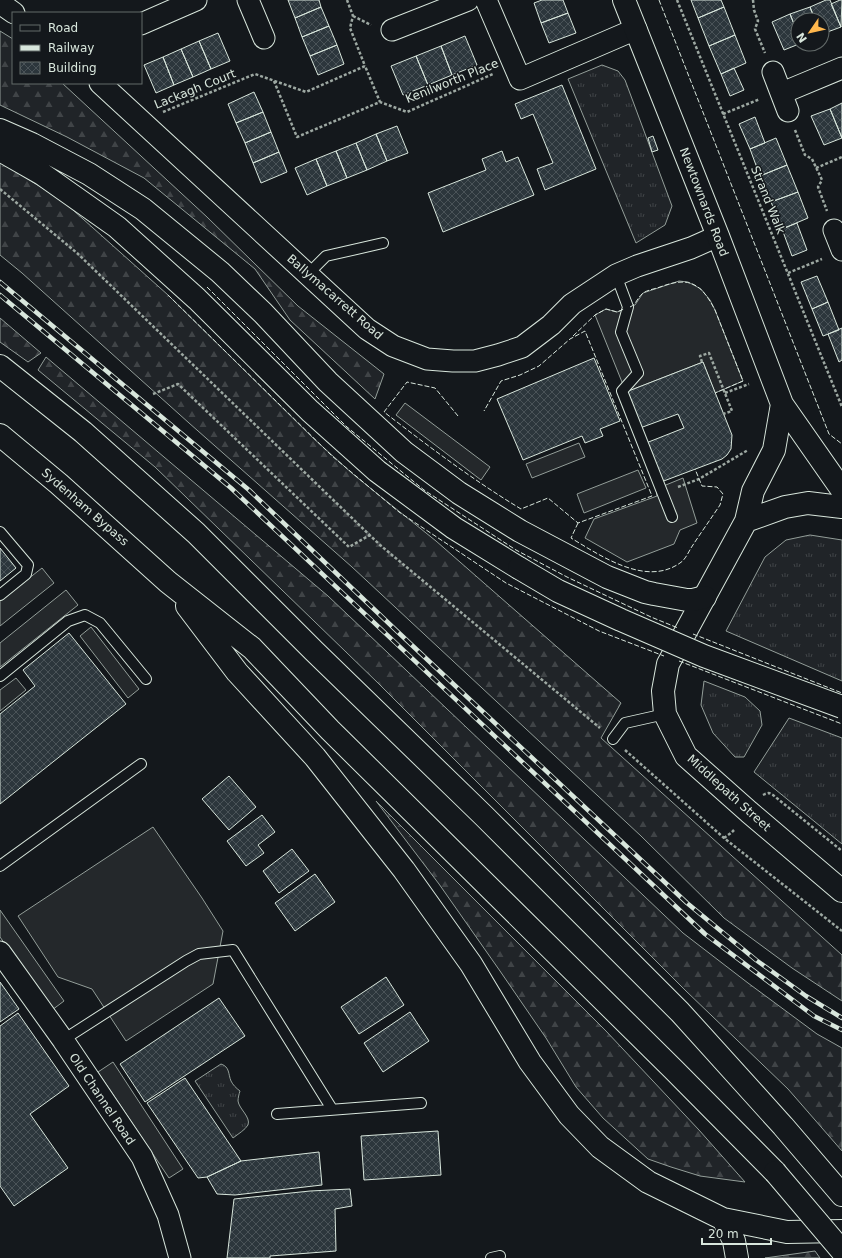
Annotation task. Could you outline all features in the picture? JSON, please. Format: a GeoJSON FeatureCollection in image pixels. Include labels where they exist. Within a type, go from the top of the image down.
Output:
{"type":"FeatureCollection","features":[{"type":"Feature","properties":{"kind":"main road","name":"Newtownards Road"},"geometry":{"type":"LineString","coordinates":[[624,0],[718,236],[782,404],[842,490]]}},
{"type":"Feature","properties":{"kind":"main road"},"geometry":{"type":"LineString","coordinates":[[0,130],[32,144],[89,174],[143,209],[242,292],[263,312],[328,382],[404,452],[459,493],[520,531],[607,577],[649,593],[687,600],[705,597]]}},
{"type":"Feature","properties":{"kind":"main road"},"geometry":{"type":"LineString","coordinates":[[0,150],[42,174],[117,227],[197,299],[310,411],[377,471],[454,528],[558,591],[697,653],[842,707]]}},
{"type":"Feature","properties":{"kind":"main road"},"geometry":{"type":"LineString","coordinates":[[0,366],[83,432],[196,533],[680,1012],[842,1195]]}},
{"type":"Feature","properties":{"kind":"main road"},"geometry":{"type":"LineString","coordinates":[[774,450],[782,404]]}},
{"type":"Feature","properties":{"kind":"main road","name":"Sydenham Bypass"},"geometry":{"type":"LineString","coordinates":[[0,435],[60,484],[168,582]]}},
{"type":"Feature","properties":{"kind":"main road","name":"Middlepath Street"},"geometry":{"type":"LineString","coordinates":[[774,450],[753,491],[746,521],[668,664],[662,691],[665,714],[686,756],[842,891]]}},
{"type":"Feature","properties":{"kind":"main road"},"geometry":{"type":"LineString","coordinates":[[746,521],[785,507],[808,503],[842,508]]}},
{"type":"Feature","properties":{"kind":"main road"},"geometry":{"type":"LineString","coordinates":[[168,582],[252,648],[330,730],[775,1172],[842,1251]]}},
{"type":"Feature","properties":{"kind":"main road"},"geometry":{"type":"LineString","coordinates":[[168,582],[237,672],[315,757],[404,870],[471,964],[530,1062],[569,1115],[600,1147],[648,1182],[723,1219],[787,1232],[842,1231]]}},
{"type":"Feature","properties":{"kind":"main road"},"geometry":{"type":"LineString","coordinates":[[723,1219],[734,1241],[737,1258]]}},
{"type":"Feature","properties":{"kind":"street"},"geometry":{"type":"LineString","coordinates":[[142,24],[196,0]]}},
{"type":"Feature","properties":{"kind":"street"},"geometry":{"type":"LineString","coordinates":[[248,0],[264,38]]}},
{"type":"Feature","properties":{"kind":"street"},"geometry":{"type":"LineString","coordinates":[[392,30],[468,0]]}},
{"type":"Feature","properties":{"kind":"street"},"geometry":{"type":"LineString","coordinates":[[486,0],[520,79],[636,29]]}},
{"type":"Feature","properties":{"kind":"street"},"geometry":{"type":"LineString","coordinates":[[0,3],[13,12]]}},
{"type":"Feature","properties":{"kind":"street"},"geometry":{"type":"LineString","coordinates":[[773,72],[785,102],[842,68]]}},
{"type":"Feature","properties":{"kind":"street","name":"Ballymacarrett Road"},"geometry":{"type":"LineString","coordinates":[[101,84],[367,329],[393,346],[427,359],[453,361],[475,360],[498,355],[522,346],[551,325],[572,304],[616,275],[637,266],[691,248],[718,236]]}},
{"type":"Feature","properties":{"kind":"street"},"geometry":{"type":"LineString","coordinates":[[834,230],[836,253]]}},
{"type":"Feature","properties":{"kind":"street","name":"Old Channel Road"},"geometry":{"type":"LineString","coordinates":[[0,952],[142,1157],[168,1215],[180,1258]]}},
{"type":"Feature","properties":{"kind":"lane"},"geometry":{"type":"LineString","coordinates":[[308,274],[326,256],[383,243]]}},
{"type":"Feature","properties":{"kind":"lane"},"geometry":{"type":"LineString","coordinates":[[616,275],[628,308],[621,332],[638,373],[622,391],[672,517]]}},
{"type":"Feature","properties":{"kind":"lane"},"geometry":{"type":"LineString","coordinates":[[0,532],[28,565],[26,574],[0,595]]}},
{"type":"Feature","properties":{"kind":"lane"},"geometry":{"type":"LineString","coordinates":[[0,676],[68,621],[85,614],[100,623],[146,679]]}},
{"type":"Feature","properties":{"kind":"lane"},"geometry":{"type":"LineString","coordinates":[[613,739],[625,723],[665,714]]}},
{"type":"Feature","properties":{"kind":"lane"},"geometry":{"type":"LineString","coordinates":[[0,866],[141,764]]}},
{"type":"Feature","properties":{"kind":"lane"},"geometry":{"type":"LineString","coordinates":[[62,1040],[199,954],[233,950],[332,1109]]}},
{"type":"Feature","properties":{"kind":"lane"},"geometry":{"type":"LineString","coordinates":[[277,1114],[420,1103]]}},
{"type":"Feature","properties":{"kind":"path"},"geometry":{"type":"LineString","coordinates":[[274,81],[297,137],[380,102],[350,28],[353,16],[346,0]]}},
{"type":"Feature","properties":{"kind":"path","name":"Strand Walk"},"geometry":{"type":"LineString","coordinates":[[677,0],[842,408]]}},
{"type":"Feature","properties":{"kind":"path"},"geometry":{"type":"LineString","coordinates":[[753,0],[754,10],[758,21],[755,29],[773,72]]}},
{"type":"Feature","properties":{"kind":"path","name":"Kenilworth Place"},"geometry":{"type":"LineString","coordinates":[[380,102],[407,112],[514,65]]}},
{"type":"Feature","properties":{"kind":"path"},"geometry":{"type":"LineString","coordinates":[[274,81],[306,92],[365,66]]}},
{"type":"Feature","properties":{"kind":"path","name":"Lackagh Court"},"geometry":{"type":"LineString","coordinates":[[141,120],[255,74],[274,81]]}},
{"type":"Feature","properties":{"kind":"path"},"geometry":{"type":"LineString","coordinates":[[723,114],[764,98],[785,102],[805,156],[812,159],[822,180],[818,188],[834,230]]}},
{"type":"Feature","properties":{"kind":"path"},"geometry":{"type":"LineString","coordinates":[[816,168],[842,158]]}},
{"type":"Feature","properties":{"kind":"path"},"geometry":{"type":"LineString","coordinates":[[0,188],[77,253],[386,550],[613,739],[724,838],[842,931]]}},
{"type":"Feature","properties":{"kind":"path"},"geometry":{"type":"LineString","coordinates":[[788,273],[836,253]]}},
{"type":"Feature","properties":{"kind":"path"},"geometry":{"type":"LineString","coordinates":[[702,362],[700,356],[709,353],[732,411],[723,414]]}},
{"type":"Feature","properties":{"kind":"path"},"geometry":{"type":"LineString","coordinates":[[153,394],[178,384],[349,547],[370,535]]}},
{"type":"Feature","properties":{"kind":"path"},"geometry":{"type":"LineString","coordinates":[[725,393],[749,384]]}},
{"type":"Feature","properties":{"kind":"path"},"geometry":{"type":"LineString","coordinates":[[663,493],[698,479],[752,447],[774,450]]}},
{"type":"Feature","properties":{"kind":"path"},"geometry":{"type":"LineString","coordinates":[[765,794],[769,793],[773,795],[842,851]]}},
{"type":"Feature","properties":{"kind":"path"},"geometry":{"type":"LineString","coordinates":[[724,838],[731,833]]}},
{"type":"Feature","properties":{"kind":"green space"},"geometry":{"type":"Polygon","coordinates":[[[0,31],[12,38],[12,84],[63,84],[207,217],[298,306],[384,374],[375,399],[290,320],[255,269],[144,178],[67,137],[0,105],[0,31]]]}},
{"type":"Feature","properties":{"kind":"green space"},"geometry":{"type":"Polygon","coordinates":[[[602,65],[618,71],[625,80],[672,206],[665,225],[636,243],[568,79],[602,65]]]}},
{"type":"Feature","properties":{"kind":"green space"},"geometry":{"type":"Polygon","coordinates":[[[0,161],[64,202],[168,295],[313,438],[354,475],[436,541],[621,703],[601,738],[842,955],[842,1001],[792,968],[724,918],[641,836],[352,567],[0,255],[0,161]]]}},
{"type":"Feature","properties":{"kind":"green space"},"geometry":{"type":"Polygon","coordinates":[[[0,318],[41,353],[28,362],[0,342],[0,318]]]}},
{"type":"Feature","properties":{"kind":"green space"},"geometry":{"type":"Polygon","coordinates":[[[46,357],[328,596],[683,933],[817,1034],[842,1048],[842,1151],[788,1089],[686,991],[378,683],[155,467],[38,370],[46,357]]]}},
{"type":"Feature","properties":{"kind":"green space"},"geometry":{"type":"Polygon","coordinates":[[[810,535],[842,540],[842,681],[726,631],[765,557],[786,540],[810,535]]]}},
{"type":"Feature","properties":{"kind":"green space"},"geometry":{"type":"Polygon","coordinates":[[[704,681],[745,697],[760,711],[762,725],[744,757],[735,757],[713,733],[701,705],[704,681]]]}},
{"type":"Feature","properties":{"kind":"green space"},"geometry":{"type":"Polygon","coordinates":[[[789,718],[842,738],[842,844],[754,772],[789,718]]]}},
{"type":"Feature","properties":{"kind":"green space"},"geometry":{"type":"Polygon","coordinates":[[[376,801],[606,1031],[699,1130],[745,1182],[700,1176],[648,1159],[603,1118],[576,1087],[546,1038],[500,971],[439,884],[376,801]]]}},
{"type":"Feature","properties":{"kind":"green space"},"geometry":{"type":"Polygon","coordinates":[[[221,1064],[226,1067],[232,1082],[240,1091],[238,1101],[248,1119],[248,1125],[245,1129],[233,1138],[195,1081],[221,1064]]]}},
{"type":"Feature","properties":{"kind":"green space"},"geometry":{"type":"Polygon","coordinates":[[[815,1251],[820,1258],[765,1258],[815,1251]]]}},
{"type":"Feature","properties":{"kind":"shaded area"},"geometry":{"type":"Polygon","coordinates":[[[679,281],[688,282],[701,289],[710,300],[743,381],[715,393],[703,362],[626,392],[595,315],[606,309],[617,312],[635,305],[643,293],[679,281]]]}},
{"type":"Feature","properties":{"kind":"shaded area"},"geometry":{"type":"Polygon","coordinates":[[[405,403],[490,467],[481,480],[396,415],[405,403]]]}},
{"type":"Feature","properties":{"kind":"shaded area"},"geometry":{"type":"Polygon","coordinates":[[[579,443],[585,457],[532,478],[526,464],[579,443]]]}},
{"type":"Feature","properties":{"kind":"shaded area"},"geometry":{"type":"Polygon","coordinates":[[[638,470],[646,488],[584,513],[577,494],[638,470]]]}},
{"type":"Feature","properties":{"kind":"shaded area"},"geometry":{"type":"Polygon","coordinates":[[[683,478],[697,523],[680,530],[674,544],[627,562],[585,538],[594,519],[657,496],[656,489],[683,478]]]}},
{"type":"Feature","properties":{"kind":"shaded area"},"geometry":{"type":"Polygon","coordinates":[[[42,568],[54,583],[0,626],[0,601],[42,568]]]}},
{"type":"Feature","properties":{"kind":"shaded area"},"geometry":{"type":"Polygon","coordinates":[[[66,590],[78,605],[0,667],[0,643],[66,590]]]}},
{"type":"Feature","properties":{"kind":"shaded area"},"geometry":{"type":"Polygon","coordinates":[[[91,627],[139,689],[128,698],[80,636],[91,627]]]}},
{"type":"Feature","properties":{"kind":"shaded area"},"geometry":{"type":"Polygon","coordinates":[[[16,678],[26,690],[0,711],[0,690],[16,678]]]}},
{"type":"Feature","properties":{"kind":"shaded area"},"geometry":{"type":"Polygon","coordinates":[[[153,827],[223,931],[213,984],[126,1041],[92,989],[58,977],[18,916],[153,827]]]}},
{"type":"Feature","properties":{"kind":"shaded area"},"geometry":{"type":"Polygon","coordinates":[[[0,910],[64,1001],[52,1010],[0,937],[0,910]]]}},
{"type":"Feature","properties":{"kind":"shaded area"},"geometry":{"type":"Polygon","coordinates":[[[113,1062],[183,1169],[169,1178],[98,1072],[113,1062]]]}},
{"type":"Feature","properties":{"kind":"building"},"geometry":{"type":"Polygon","coordinates":[[[288,0],[319,0],[321,7],[295,18],[288,0]]]}},
{"type":"Feature","properties":{"kind":"building"},"geometry":{"type":"Polygon","coordinates":[[[542,0],[563,0],[568,13],[541,23],[534,3],[542,0]]]}},
{"type":"Feature","properties":{"kind":"building"},"geometry":{"type":"Polygon","coordinates":[[[691,0],[721,0],[724,7],[698,18],[691,0]]]}},
{"type":"Feature","properties":{"kind":"building"},"geometry":{"type":"Polygon","coordinates":[[[826,0],[830,0],[841,27],[830,31],[830,12],[812,12],[810,7],[826,0]]]}},
{"type":"Feature","properties":{"kind":"building"},"geometry":{"type":"Polygon","coordinates":[[[842,0],[841,27],[831,4],[842,0]]]}},
{"type":"Feature","properties":{"kind":"building"},"geometry":{"type":"Polygon","coordinates":[[[321,7],[329,26],[302,37],[295,18],[321,7]]]}},
{"type":"Feature","properties":{"kind":"building"},"geometry":{"type":"Polygon","coordinates":[[[724,7],[735,35],[709,46],[698,18],[724,7]]]}},
{"type":"Feature","properties":{"kind":"building"},"geometry":{"type":"Polygon","coordinates":[[[810,7],[812,12],[796,12],[810,7]]]}},
{"type":"Feature","properties":{"kind":"building"},"geometry":{"type":"Polygon","coordinates":[[[568,13],[576,33],[549,43],[541,23],[568,13]]]}},
{"type":"Feature","properties":{"kind":"building"},"geometry":{"type":"Polygon","coordinates":[[[790,14],[790,48],[784,50],[772,22],[790,14]]]}},
{"type":"Feature","properties":{"kind":"building"},"geometry":{"type":"Polygon","coordinates":[[[329,26],[337,45],[310,56],[302,37],[329,26]]]}},
{"type":"Feature","properties":{"kind":"building"},"geometry":{"type":"Polygon","coordinates":[[[218,33],[230,61],[211,69],[199,41],[218,33]]]}},
{"type":"Feature","properties":{"kind":"building"},"geometry":{"type":"Polygon","coordinates":[[[735,35],[746,63],[721,74],[709,46],[735,35]]]}},
{"type":"Feature","properties":{"kind":"building"},"geometry":{"type":"Polygon","coordinates":[[[465,36],[477,65],[452,75],[441,46],[465,36]]]}},
{"type":"Feature","properties":{"kind":"building"},"geometry":{"type":"Polygon","coordinates":[[[199,41],[211,69],[193,77],[181,49],[199,41]]]}},
{"type":"Feature","properties":{"kind":"building"},"geometry":{"type":"Polygon","coordinates":[[[337,45],[344,64],[318,75],[310,56],[337,45]]]}},
{"type":"Feature","properties":{"kind":"building"},"geometry":{"type":"Polygon","coordinates":[[[441,46],[452,75],[428,85],[416,56],[441,46]]]}},
{"type":"Feature","properties":{"kind":"building"},"geometry":{"type":"Polygon","coordinates":[[[181,49],[193,77],[174,85],[163,57],[181,49]]]}},
{"type":"Feature","properties":{"kind":"building"},"geometry":{"type":"Polygon","coordinates":[[[416,56],[428,85],[403,95],[391,66],[416,56]]]}},
{"type":"Feature","properties":{"kind":"building"},"geometry":{"type":"Polygon","coordinates":[[[163,57],[174,85],[156,93],[144,65],[163,57]]]}},
{"type":"Feature","properties":{"kind":"building"},"geometry":{"type":"Polygon","coordinates":[[[734,68],[744,90],[730,96],[721,74],[734,68]]]}},
{"type":"Feature","properties":{"kind":"building"},"geometry":{"type":"Polygon","coordinates":[[[562,85],[596,169],[545,190],[537,169],[553,163],[533,114],[521,119],[515,104],[562,85]]]}},
{"type":"Feature","properties":{"kind":"building"},"geometry":{"type":"Polygon","coordinates":[[[254,92],[263,112],[236,123],[228,104],[254,92]]]}},
{"type":"Feature","properties":{"kind":"building"},"geometry":{"type":"Polygon","coordinates":[[[842,103],[842,138],[830,109],[842,103]]]}},
{"type":"Feature","properties":{"kind":"building"},"geometry":{"type":"Polygon","coordinates":[[[830,109],[842,138],[824,145],[811,116],[830,109]]]}},
{"type":"Feature","properties":{"kind":"building"},"geometry":{"type":"Polygon","coordinates":[[[263,112],[271,132],[245,143],[236,123],[263,112]]]}},
{"type":"Feature","properties":{"kind":"building"},"geometry":{"type":"Polygon","coordinates":[[[755,117],[765,143],[750,149],[739,124],[755,117]]]}},
{"type":"Feature","properties":{"kind":"building"},"geometry":{"type":"Polygon","coordinates":[[[397,126],[408,153],[387,161],[376,134],[397,126]]]}},
{"type":"Feature","properties":{"kind":"building"},"geometry":{"type":"Polygon","coordinates":[[[271,132],[279,152],[253,163],[245,143],[271,132]]]}},
{"type":"Feature","properties":{"kind":"building"},"geometry":{"type":"Polygon","coordinates":[[[376,134],[387,161],[367,170],[356,143],[376,134]]]}},
{"type":"Feature","properties":{"kind":"building"},"geometry":{"type":"Polygon","coordinates":[[[653,136],[658,150],[652,152],[648,138],[653,136]]]}},
{"type":"Feature","properties":{"kind":"building"},"geometry":{"type":"Polygon","coordinates":[[[776,138],[787,165],[760,176],[750,149],[776,138]]]}},
{"type":"Feature","properties":{"kind":"building"},"geometry":{"type":"Polygon","coordinates":[[[356,143],[367,170],[347,178],[336,151],[356,143]]]}},
{"type":"Feature","properties":{"kind":"building"},"geometry":{"type":"Polygon","coordinates":[[[336,151],[347,178],[327,186],[316,159],[336,151]]]}},
{"type":"Feature","properties":{"kind":"building"},"geometry":{"type":"Polygon","coordinates":[[[502,151],[506,162],[518,157],[534,195],[443,232],[428,193],[486,170],[482,159],[502,151]]]}},
{"type":"Feature","properties":{"kind":"building"},"geometry":{"type":"Polygon","coordinates":[[[279,152],[287,172],[261,183],[253,163],[279,152]]]}},
{"type":"Feature","properties":{"kind":"building"},"geometry":{"type":"Polygon","coordinates":[[[316,159],[327,186],[307,195],[295,168],[316,159]]]}},
{"type":"Feature","properties":{"kind":"building"},"geometry":{"type":"Polygon","coordinates":[[[787,165],[798,192],[771,202],[760,176],[787,165]]]}},
{"type":"Feature","properties":{"kind":"building"},"geometry":{"type":"Polygon","coordinates":[[[798,192],[808,218],[782,229],[771,202],[798,192]]]}},
{"type":"Feature","properties":{"kind":"building"},"geometry":{"type":"Polygon","coordinates":[[[797,223],[807,250],[792,256],[782,229],[797,223]]]}},
{"type":"Feature","properties":{"kind":"building"},"geometry":{"type":"Polygon","coordinates":[[[817,276],[828,302],[812,309],[801,282],[817,276]]]}},
{"type":"Feature","properties":{"kind":"building"},"geometry":{"type":"Polygon","coordinates":[[[828,302],[839,330],[823,336],[812,309],[828,302]]]}},
{"type":"Feature","properties":{"kind":"building"},"geometry":{"type":"Polygon","coordinates":[[[842,328],[842,360],[839,362],[828,334],[842,328]]]}},
{"type":"Feature","properties":{"kind":"building"},"geometry":{"type":"Polygon","coordinates":[[[594,358],[620,421],[600,429],[603,436],[585,443],[582,436],[523,460],[497,399],[594,358]]]}},
{"type":"Feature","properties":{"kind":"building"},"geometry":{"type":"Polygon","coordinates":[[[703,362],[732,435],[731,449],[722,459],[661,482],[646,443],[684,428],[678,414],[640,428],[626,392],[703,362]]]}},
{"type":"Feature","properties":{"kind":"building"},"geometry":{"type":"Polygon","coordinates":[[[0,548],[16,568],[0,581],[0,548]]]}},
{"type":"Feature","properties":{"kind":"building"},"geometry":{"type":"Polygon","coordinates":[[[69,633],[126,704],[0,804],[0,714],[35,686],[23,670],[69,633]]]}},
{"type":"Feature","properties":{"kind":"building"},"geometry":{"type":"Polygon","coordinates":[[[229,776],[256,807],[229,830],[202,799],[229,776]]]}},
{"type":"Feature","properties":{"kind":"building"},"geometry":{"type":"Polygon","coordinates":[[[262,815],[275,832],[258,845],[264,853],[246,866],[227,841],[262,815]]]}},
{"type":"Feature","properties":{"kind":"building"},"geometry":{"type":"Polygon","coordinates":[[[292,849],[309,871],[279,893],[263,871],[292,849]]]}},
{"type":"Feature","properties":{"kind":"building"},"geometry":{"type":"Polygon","coordinates":[[[315,874],[335,902],[295,931],[275,903],[315,874]]]}},
{"type":"Feature","properties":{"kind":"building"},"geometry":{"type":"Polygon","coordinates":[[[386,977],[404,1005],[359,1034],[341,1007],[386,977]]]}},
{"type":"Feature","properties":{"kind":"building"},"geometry":{"type":"Polygon","coordinates":[[[0,982],[19,1009],[0,1022],[0,982]]]}},
{"type":"Feature","properties":{"kind":"building"},"geometry":{"type":"Polygon","coordinates":[[[219,998],[245,1036],[145,1102],[120,1064],[219,998]]]}},
{"type":"Feature","properties":{"kind":"building"},"geometry":{"type":"Polygon","coordinates":[[[410,1012],[429,1041],[383,1072],[364,1043],[410,1012]]]}},
{"type":"Feature","properties":{"kind":"building"},"geometry":{"type":"Polygon","coordinates":[[[18,1013],[69,1086],[30,1114],[68,1168],[14,1206],[0,1186],[0,1026],[18,1013]]]}},
{"type":"Feature","properties":{"kind":"building"},"geometry":{"type":"Polygon","coordinates":[[[185,1078],[241,1161],[207,1177],[198,1178],[147,1103],[185,1078]]]}},
{"type":"Feature","properties":{"kind":"building"},"geometry":{"type":"Polygon","coordinates":[[[438,1131],[441,1175],[364,1180],[361,1136],[438,1131]]]}},
{"type":"Feature","properties":{"kind":"building"},"geometry":{"type":"Polygon","coordinates":[[[319,1152],[322,1185],[235,1195],[217,1194],[207,1177],[241,1161],[319,1152]]]}},
{"type":"Feature","properties":{"kind":"building"},"geometry":{"type":"Polygon","coordinates":[[[350,1189],[352,1206],[335,1209],[336,1251],[270,1256],[270,1258],[227,1258],[234,1199],[310,1191],[350,1189]]]}},
{"type":"Feature","properties":{"kind":"railway"},"geometry":{"type":"LineString","coordinates":[[0,282],[249,490],[687,903],[756,960],[806,996],[842,1018]]}},
{"type":"Feature","properties":{"kind":"railway"},"geometry":{"type":"LineString","coordinates":[[0,295],[231,488],[705,934],[814,1016],[842,1030]]}},
{"type":"Feature","properties":{"kind":"fence"},"geometry":{"type":"LineString","coordinates":[[659,0],[829,434],[842,444]]}},
{"type":"Feature","properties":{"kind":"fence"},"geometry":{"type":"LineString","coordinates":[[630,307],[644,293],[679,282],[693,284],[705,293],[715,310],[743,381],[715,393]]}},
{"type":"Feature","properties":{"kind":"fence"},"geometry":{"type":"LineString","coordinates":[[207,287],[347,427],[424,490],[516,550],[567,577],[651,617],[678,628]]}},
{"type":"Feature","properties":{"kind":"fence"},"geometry":{"type":"LineString","coordinates":[[168,295],[332,456],[399,512],[506,583],[599,631],[664,656]]}},
{"type":"Feature","properties":{"kind":"fence"},"geometry":{"type":"LineString","coordinates":[[573,336],[595,315],[606,309],[617,312],[624,309]]}},
{"type":"Feature","properties":{"kind":"fence"},"geometry":{"type":"LineString","coordinates":[[458,416],[435,388],[407,382],[384,412],[468,475],[521,509],[548,498],[578,523],[652,496],[585,331],[570,339],[539,366],[520,375],[501,381],[484,411]]}},
{"type":"Feature","properties":{"kind":"fence"},"geometry":{"type":"LineString","coordinates":[[578,523],[571,538],[596,553],[624,566],[638,570],[653,572],[667,570],[683,560],[720,505],[723,494],[717,487],[702,486],[695,469]]}},
{"type":"Feature","properties":{"kind":"fence"},"geometry":{"type":"LineString","coordinates":[[693,634],[842,693]]}},
{"type":"Feature","properties":{"kind":"fence"},"geometry":{"type":"LineString","coordinates":[[679,661],[842,724]]}}]}
